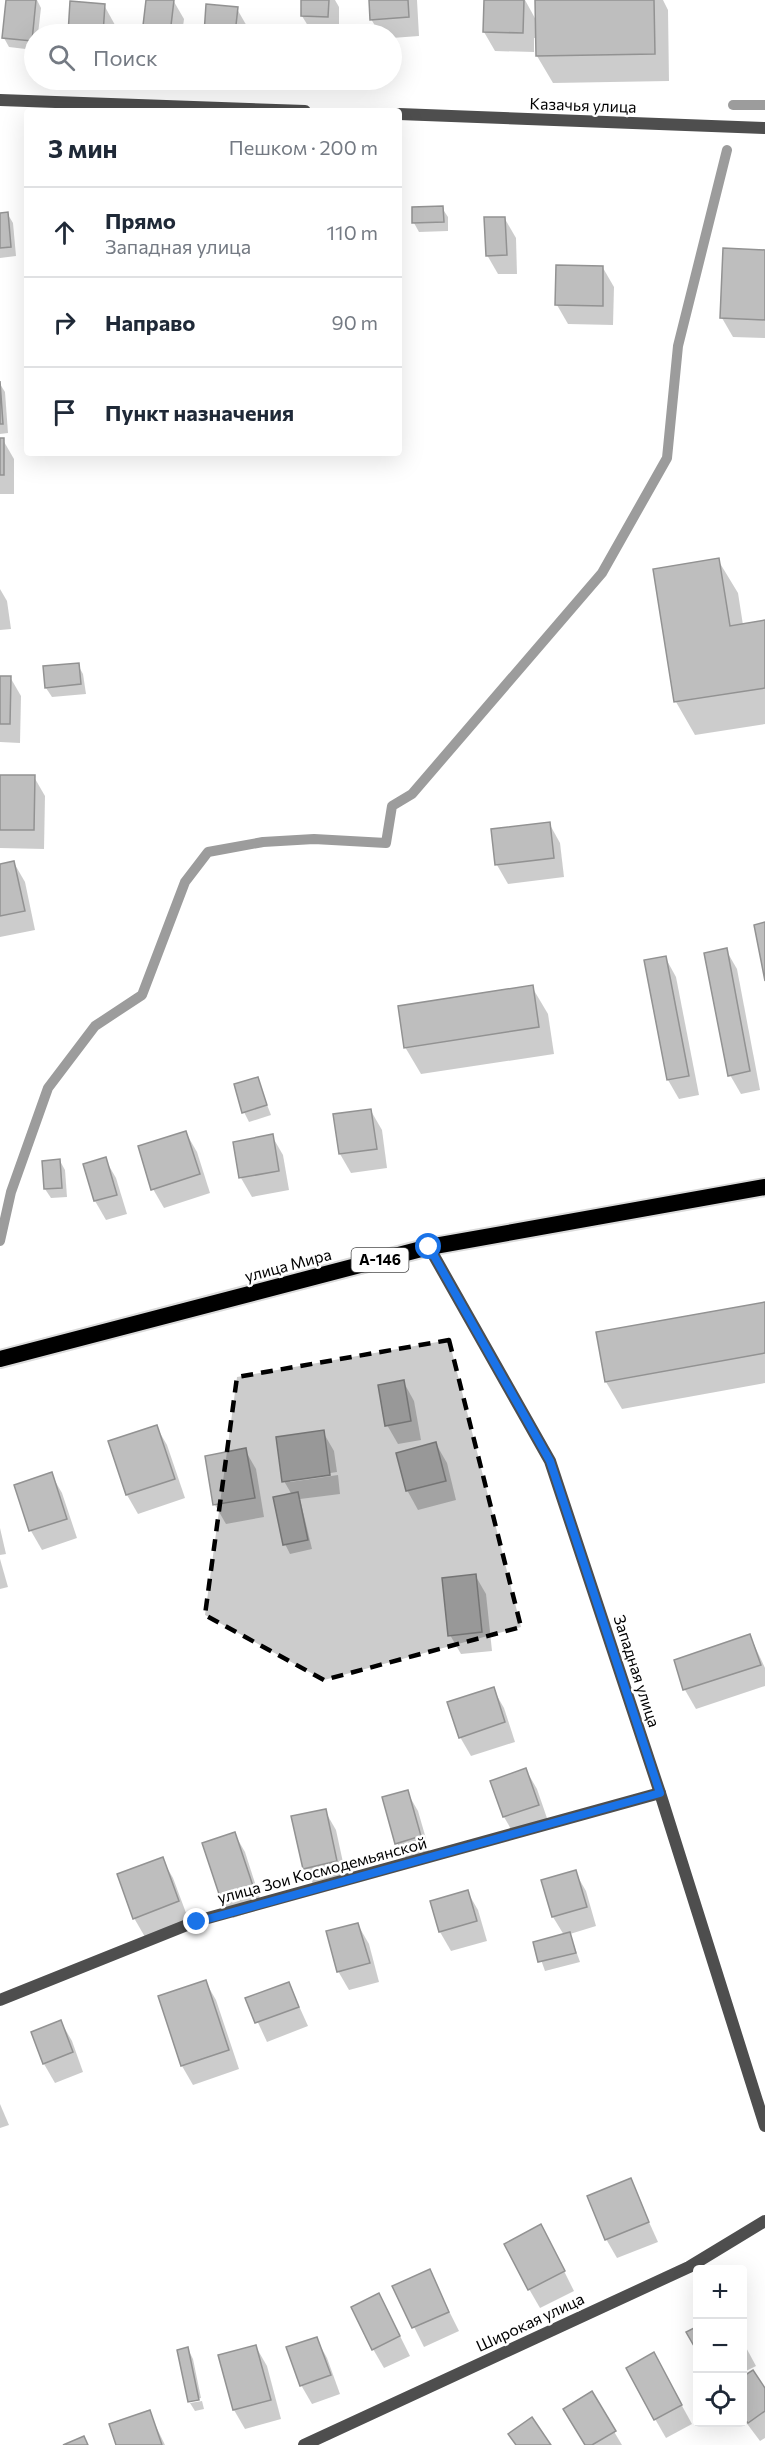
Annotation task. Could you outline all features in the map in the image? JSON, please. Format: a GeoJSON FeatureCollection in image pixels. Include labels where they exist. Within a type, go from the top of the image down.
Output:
{"type":"FeatureCollection","features":[{"type":"Feature","properties":{"kind":"highway","name":"улица Мира"},"geometry":{"type":"LineString","coordinates":[[0,1359],[429,1247],[765,1187]]}},
{"type":"Feature","properties":{"kind":"street"},"geometry":{"type":"LineString","coordinates":[[0,100],[222,108]]}},
{"type":"Feature","properties":{"kind":"street","name":"Казачья улица"},"geometry":{"type":"LineString","coordinates":[[402,114],[765,128]]}},
{"type":"Feature","properties":{"kind":"street","name":"Западная улица"},"geometry":{"type":"LineString","coordinates":[[429,1247],[550,1461],[660,1793],[765,2126]]}},
{"type":"Feature","properties":{"kind":"street","name":"улица Зои Космодемьянской"},"geometry":{"type":"LineString","coordinates":[[0,2000],[197,1922],[660,1793]]}},
{"type":"Feature","properties":{"kind":"street","name":"Широкая улица"},"geometry":{"type":"LineString","coordinates":[[304,2445],[689,2267],[765,2221]]}},
{"type":"Feature","properties":{"kind":"highlighted area"},"geometry":{"type":"Polygon","coordinates":[[[449,1340],[521,1627],[324,1680],[205,1615],[237,1377],[449,1340]]]}},
{"type":"Feature","properties":{"kind":"building"},"geometry":{"type":"Polygon","coordinates":[[[6,0],[36,0],[34,24],[24,24],[24,40],[2,38],[6,0]]]}},
{"type":"Feature","properties":{"kind":"building"},"geometry":{"type":"Polygon","coordinates":[[[146,0],[174,0],[171,24],[143,24],[146,0]]]}},
{"type":"Feature","properties":{"kind":"building"},"geometry":{"type":"Polygon","coordinates":[[[301,0],[329,0],[328,17],[301,16],[301,0]]]}},
{"type":"Feature","properties":{"kind":"building"},"geometry":{"type":"Polygon","coordinates":[[[369,0],[408,0],[409,17],[370,20],[369,0]]]}},
{"type":"Feature","properties":{"kind":"building"},"geometry":{"type":"Polygon","coordinates":[[[484,0],[524,0],[523,33],[483,32],[484,0]]]}},
{"type":"Feature","properties":{"kind":"building"},"geometry":{"type":"Polygon","coordinates":[[[535,0],[654,0],[655,54],[536,56],[535,0]]]}},
{"type":"Feature","properties":{"kind":"building"},"geometry":{"type":"Polygon","coordinates":[[[70,1],[105,4],[104,24],[69,24],[70,1]]]}},
{"type":"Feature","properties":{"kind":"building"},"geometry":{"type":"Polygon","coordinates":[[[206,4],[238,7],[236,24],[205,24],[206,4]]]}},
{"type":"Feature","properties":{"kind":"building"},"geometry":{"type":"Polygon","coordinates":[[[443,206],[444,222],[412,223],[412,207],[443,206]]]}},
{"type":"Feature","properties":{"kind":"building"},"geometry":{"type":"Polygon","coordinates":[[[8,212],[11,247],[0,248],[0,213],[8,212]]]}},
{"type":"Feature","properties":{"kind":"building"},"geometry":{"type":"Polygon","coordinates":[[[484,217],[505,217],[507,255],[486,256],[484,217]]]}},
{"type":"Feature","properties":{"kind":"building"},"geometry":{"type":"Polygon","coordinates":[[[723,248],[765,250],[765,320],[720,318],[723,248]]]}},
{"type":"Feature","properties":{"kind":"building"},"geometry":{"type":"Polygon","coordinates":[[[556,265],[603,266],[603,306],[555,305],[556,265]]]}},
{"type":"Feature","properties":{"kind":"building"},"geometry":{"type":"Polygon","coordinates":[[[0,381],[3,424],[0,424],[0,381]]]}},
{"type":"Feature","properties":{"kind":"building"},"geometry":{"type":"Polygon","coordinates":[[[0,438],[4,438],[4,475],[0,475],[0,438]]]}},
{"type":"Feature","properties":{"kind":"building"},"geometry":{"type":"Polygon","coordinates":[[[719,558],[730,626],[765,620],[765,688],[674,702],[653,569],[719,558]]]}},
{"type":"Feature","properties":{"kind":"building"},"geometry":{"type":"Polygon","coordinates":[[[79,663],[81,684],[45,688],[43,666],[79,663]]]}},
{"type":"Feature","properties":{"kind":"building"},"geometry":{"type":"Polygon","coordinates":[[[0,676],[11,676],[10,724],[0,724],[0,676]]]}},
{"type":"Feature","properties":{"kind":"building"},"geometry":{"type":"Polygon","coordinates":[[[0,775],[35,775],[34,830],[0,830],[0,775]]]}},
{"type":"Feature","properties":{"kind":"building"},"geometry":{"type":"Polygon","coordinates":[[[550,822],[554,858],[495,865],[491,829],[550,822]]]}},
{"type":"Feature","properties":{"kind":"building"},"geometry":{"type":"Polygon","coordinates":[[[14,861],[25,911],[0,916],[0,864],[14,861]]]}},
{"type":"Feature","properties":{"kind":"building"},"geometry":{"type":"Polygon","coordinates":[[[765,922],[765,981],[754,925],[765,922]]]}},
{"type":"Feature","properties":{"kind":"building"},"geometry":{"type":"Polygon","coordinates":[[[727,948],[750,1071],[728,1076],[704,953],[727,948]]]}},
{"type":"Feature","properties":{"kind":"building"},"geometry":{"type":"Polygon","coordinates":[[[666,956],[689,1076],[667,1080],[644,960],[666,956]]]}},
{"type":"Feature","properties":{"kind":"building"},"geometry":{"type":"Polygon","coordinates":[[[533,985],[539,1027],[404,1048],[398,1006],[533,985]]]}},
{"type":"Feature","properties":{"kind":"building"},"geometry":{"type":"Polygon","coordinates":[[[258,1077],[267,1105],[242,1113],[234,1084],[258,1077]]]}},
{"type":"Feature","properties":{"kind":"building"},"geometry":{"type":"Polygon","coordinates":[[[371,1109],[377,1149],[339,1154],[333,1114],[371,1109]]]}},
{"type":"Feature","properties":{"kind":"building"},"geometry":{"type":"Polygon","coordinates":[[[186,1131],[200,1174],[151,1190],[138,1146],[186,1131]]]}},
{"type":"Feature","properties":{"kind":"building"},"geometry":{"type":"Polygon","coordinates":[[[273,1134],[279,1171],[239,1178],[233,1142],[273,1134]]]}},
{"type":"Feature","properties":{"kind":"building"},"geometry":{"type":"Polygon","coordinates":[[[106,1157],[117,1195],[94,1201],[83,1164],[106,1157]]]}},
{"type":"Feature","properties":{"kind":"building"},"geometry":{"type":"Polygon","coordinates":[[[60,1159],[62,1188],[44,1189],[42,1161],[60,1159]]]}},
{"type":"Feature","properties":{"kind":"building"},"geometry":{"type":"Polygon","coordinates":[[[765,1302],[765,1353],[605,1382],[596,1332],[765,1302]]]}},
{"type":"Feature","properties":{"kind":"building"},"geometry":{"type":"Polygon","coordinates":[[[404,1380],[411,1421],[385,1426],[378,1385],[404,1380]]]}},
{"type":"Feature","properties":{"kind":"building"},"geometry":{"type":"Polygon","coordinates":[[[157,1425],[175,1479],[126,1495],[108,1441],[157,1425]]]}},
{"type":"Feature","properties":{"kind":"building"},"geometry":{"type":"Polygon","coordinates":[[[324,1430],[330,1475],[282,1482],[276,1437],[324,1430]]]}},
{"type":"Feature","properties":{"kind":"building"},"geometry":{"type":"Polygon","coordinates":[[[436,1442],[446,1481],[406,1491],[396,1453],[436,1442]]]}},
{"type":"Feature","properties":{"kind":"building"},"geometry":{"type":"Polygon","coordinates":[[[246,1448],[255,1498],[213,1505],[205,1456],[246,1448]]]}},
{"type":"Feature","properties":{"kind":"building"},"geometry":{"type":"Polygon","coordinates":[[[52,1472],[67,1519],[29,1531],[14,1485],[52,1472]]]}},
{"type":"Feature","properties":{"kind":"building"},"geometry":{"type":"Polygon","coordinates":[[[298,1492],[308,1540],[283,1545],[273,1497],[298,1492]]]}},
{"type":"Feature","properties":{"kind":"building"},"geometry":{"type":"Polygon","coordinates":[[[476,1574],[482,1632],[448,1636],[442,1578],[476,1574]]]}},
{"type":"Feature","properties":{"kind":"building"},"geometry":{"type":"Polygon","coordinates":[[[750,1634],[761,1665],[683,1690],[674,1660],[750,1634]]]}},
{"type":"Feature","properties":{"kind":"building"},"geometry":{"type":"Polygon","coordinates":[[[494,1687],[505,1722],[459,1738],[447,1702],[494,1687]]]}},
{"type":"Feature","properties":{"kind":"building"},"geometry":{"type":"Polygon","coordinates":[[[526,1768],[539,1805],[503,1817],[490,1781],[526,1768]]]}},
{"type":"Feature","properties":{"kind":"building"},"geometry":{"type":"Polygon","coordinates":[[[408,1790],[421,1836],[395,1844],[382,1797],[408,1790]]]}},
{"type":"Feature","properties":{"kind":"building"},"geometry":{"type":"Polygon","coordinates":[[[326,1809],[337,1861],[303,1869],[291,1816],[326,1809]]]}},
{"type":"Feature","properties":{"kind":"building"},"geometry":{"type":"Polygon","coordinates":[[[235,1832],[254,1889],[221,1900],[202,1843],[235,1832]]]}},
{"type":"Feature","properties":{"kind":"building"},"geometry":{"type":"Polygon","coordinates":[[[163,1857],[179,1901],[133,1919],[117,1874],[163,1857]]]}},
{"type":"Feature","properties":{"kind":"building"},"geometry":{"type":"Polygon","coordinates":[[[576,1870],[587,1907],[552,1917],[541,1880],[576,1870]]]}},
{"type":"Feature","properties":{"kind":"building"},"geometry":{"type":"Polygon","coordinates":[[[468,1890],[477,1921],[439,1932],[430,1901],[468,1890]]]}},
{"type":"Feature","properties":{"kind":"building"},"geometry":{"type":"Polygon","coordinates":[[[358,1923],[370,1963],[337,1972],[326,1931],[358,1923]]]}},
{"type":"Feature","properties":{"kind":"building"},"geometry":{"type":"Polygon","coordinates":[[[570,1932],[576,1953],[538,1962],[533,1942],[570,1932]]]}},
{"type":"Feature","properties":{"kind":"building"},"geometry":{"type":"Polygon","coordinates":[[[206,1980],[229,2050],[181,2066],[158,1996],[206,1980]]]}},
{"type":"Feature","properties":{"kind":"building"},"geometry":{"type":"Polygon","coordinates":[[[289,1982],[299,2007],[255,2023],[245,1998],[289,1982]]]}},
{"type":"Feature","properties":{"kind":"building"},"geometry":{"type":"Polygon","coordinates":[[[61,2020],[73,2052],[43,2064],[31,2032],[61,2020]]]}},
{"type":"Feature","properties":{"kind":"building"},"geometry":{"type":"Polygon","coordinates":[[[631,2178],[649,2222],[605,2240],[587,2196],[631,2178]]]}},
{"type":"Feature","properties":{"kind":"building"},"geometry":{"type":"Polygon","coordinates":[[[541,2224],[565,2271],[528,2290],[504,2244],[541,2224]]]}},
{"type":"Feature","properties":{"kind":"building"},"geometry":{"type":"Polygon","coordinates":[[[430,2269],[449,2312],[412,2328],[392,2286],[430,2269]]]}},
{"type":"Feature","properties":{"kind":"building"},"geometry":{"type":"Polygon","coordinates":[[[379,2293],[400,2336],[372,2350],[351,2307],[379,2293]]]}},
{"type":"Feature","properties":{"kind":"building"},"geometry":{"type":"Polygon","coordinates":[[[693,2328],[693,2344],[686,2332],[693,2328]]]}},
{"type":"Feature","properties":{"kind":"building"},"geometry":{"type":"Polygon","coordinates":[[[317,2337],[331,2375],[300,2386],[286,2347],[317,2337]]]}},
{"type":"Feature","properties":{"kind":"building"},"geometry":{"type":"Polygon","coordinates":[[[256,2345],[271,2400],[233,2410],[218,2355],[256,2345]]]}},
{"type":"Feature","properties":{"kind":"building"},"geometry":{"type":"Polygon","coordinates":[[[188,2347],[199,2400],[188,2402],[177,2350],[188,2347]]]}},
{"type":"Feature","properties":{"kind":"building"},"geometry":{"type":"Polygon","coordinates":[[[654,2352],[682,2405],[654,2420],[626,2368],[654,2352]]]}},
{"type":"Feature","properties":{"kind":"building"},"geometry":{"type":"Polygon","coordinates":[[[753,2370],[765,2388],[765,2411],[748,2423],[747,2422],[747,2374],[753,2370]]]}},
{"type":"Feature","properties":{"kind":"building"},"geometry":{"type":"Polygon","coordinates":[[[592,2391],[616,2431],[592,2445],[585,2445],[563,2409],[592,2391]]]}},
{"type":"Feature","properties":{"kind":"building"},"geometry":{"type":"Polygon","coordinates":[[[150,2410],[162,2445],[116,2445],[109,2424],[150,2410]]]}},
{"type":"Feature","properties":{"kind":"building"},"geometry":{"type":"Polygon","coordinates":[[[532,2417],[551,2445],[516,2445],[508,2434],[532,2417]]]}},
{"type":"Feature","properties":{"kind":"building"},"geometry":{"type":"Polygon","coordinates":[[[84,2436],[88,2445],[63,2445],[84,2436]]]}},
{"type":"Feature","properties":{"kind":"waterway"},"geometry":{"type":"LineString","coordinates":[[733,105],[765,105]]}},
{"type":"Feature","properties":{"kind":"waterway"},"geometry":{"type":"LineString","coordinates":[[0,1241],[11,1192],[48,1088],[95,1026],[142,995],[185,882],[208,852],[263,842],[314,839],[386,843],[392,806],[412,794],[602,573],[667,458],[678,346],[727,150]]}},
{"type":"Feature","properties":{"kind":"route"},"geometry":{"type":"LineString","coordinates":[[197,1922],[660,1793],[550,1461],[429,1247]]}}]}
